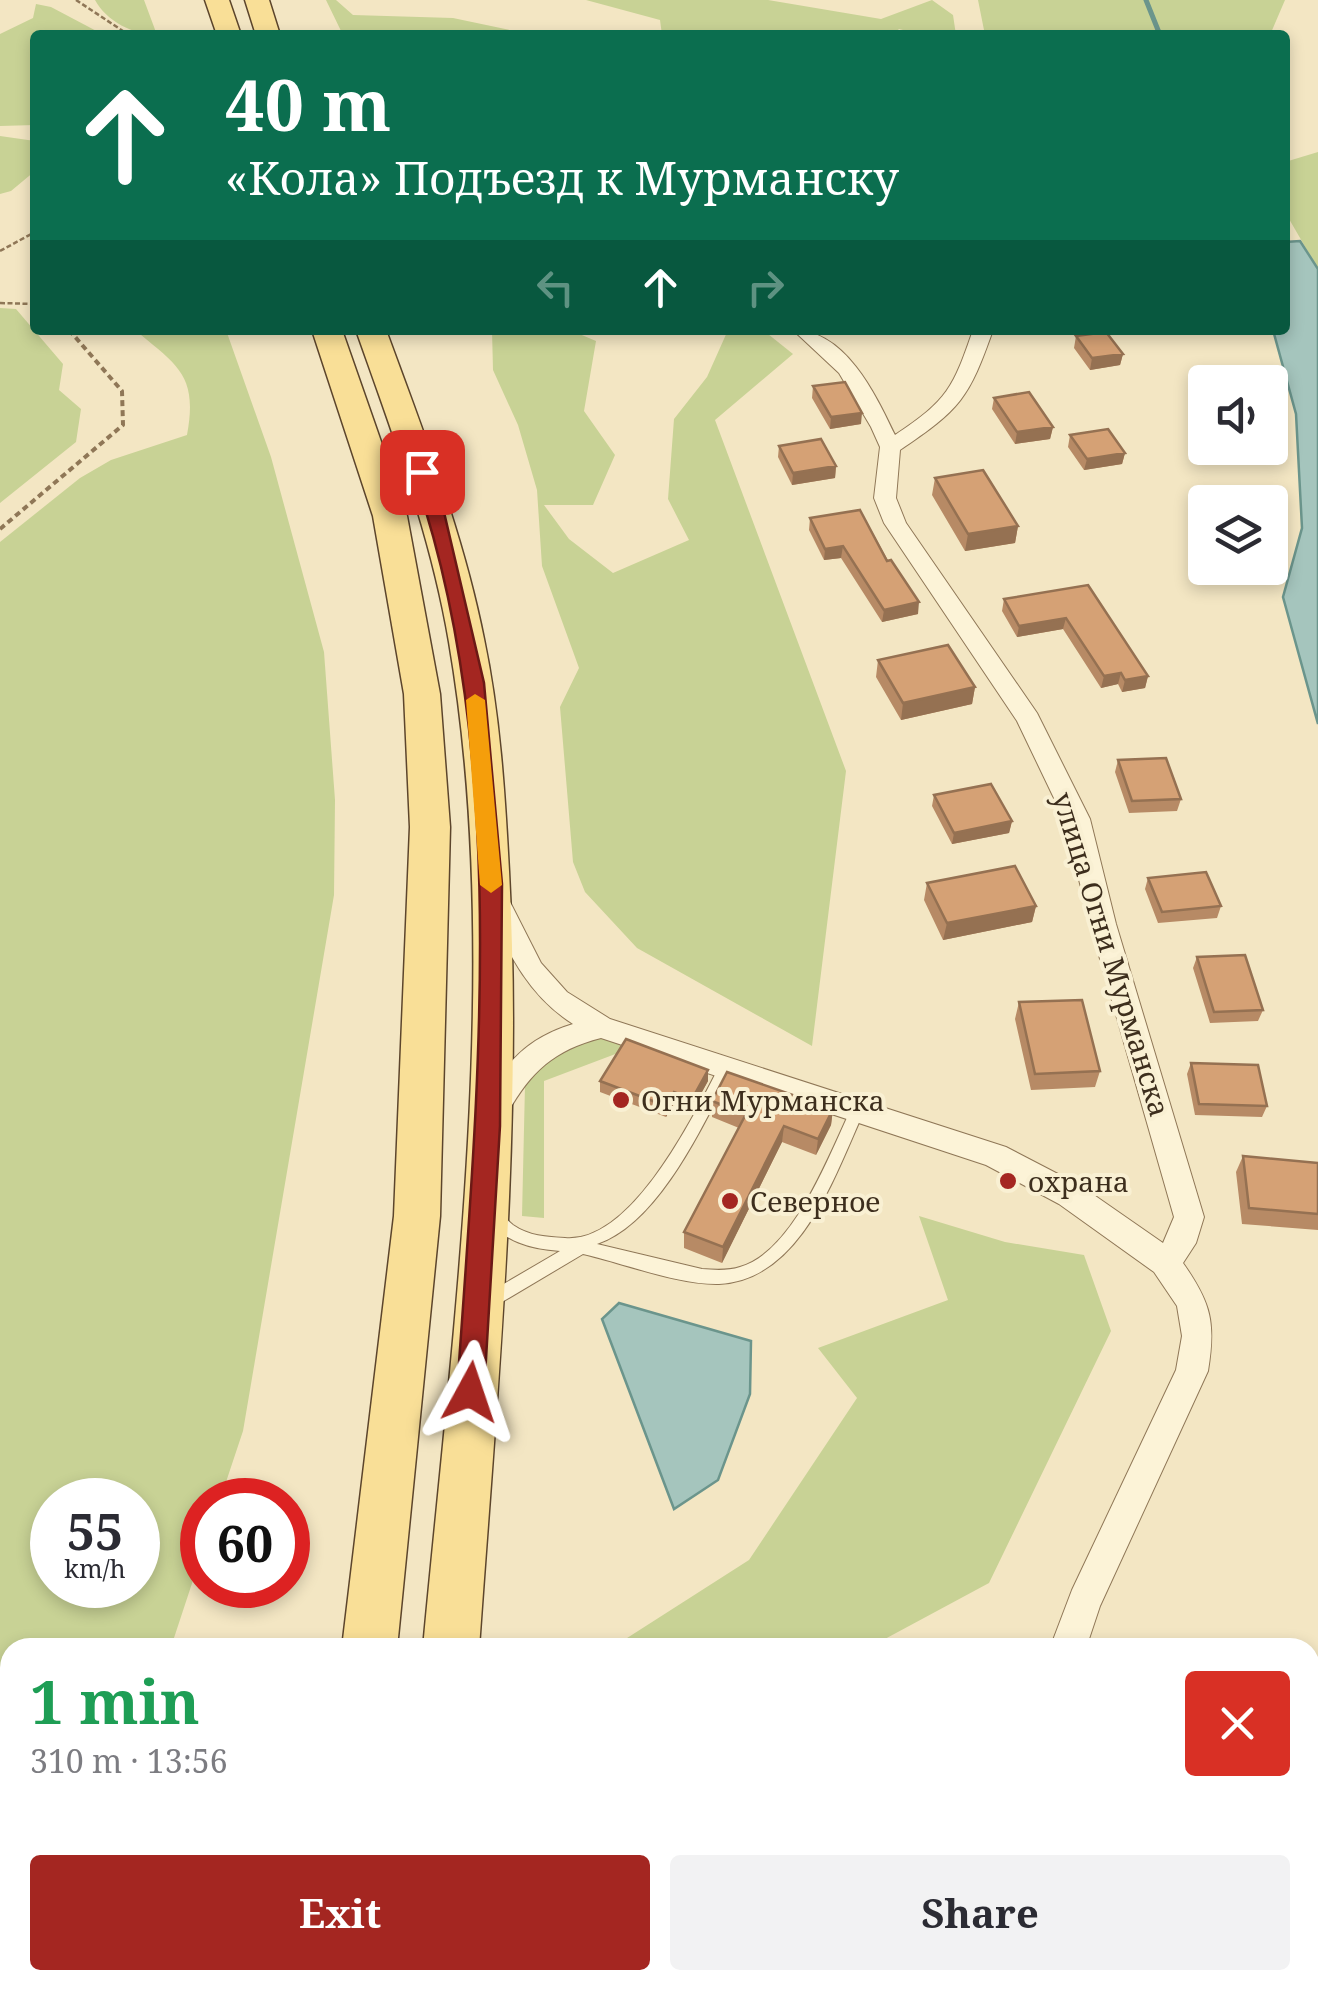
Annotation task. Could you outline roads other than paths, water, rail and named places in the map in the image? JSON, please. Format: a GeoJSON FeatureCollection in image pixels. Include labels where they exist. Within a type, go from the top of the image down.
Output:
{"type":"FeatureCollection","features":[{"type":"Feature","properties":{"kind":"main road"},"geometry":{"type":"LineString","coordinates":[[218,0],[227,30]]}},
{"type":"Feature","properties":{"kind":"main road"},"geometry":{"type":"LineString","coordinates":[[256,0],[266,30]]}},
{"type":"Feature","properties":{"kind":"main road"},"geometry":{"type":"LineString","coordinates":[[329,335],[390,516],[422,694],[430,828],[416,1216],[370,1638]]}},
{"type":"Feature","properties":{"kind":"main road"},"geometry":{"type":"LineString","coordinates":[[373,335],[434,508],[474,683],[491,884],[484,1203],[452,1638]]}},
{"type":"Feature","properties":{"kind":"street"},"geometry":{"type":"LineString","coordinates":[[808,335],[848,367],[862,387],[890,447],[932,420],[963,388],[981,335]]}},
{"type":"Feature","properties":{"kind":"street","name":"улица Огни Мурманска"},"geometry":{"type":"LineString","coordinates":[[890,447],[885,498],[895,523],[1028,720],[1077,819],[1118,978],[1183,1189],[1188,1217],[1181,1243],[1165,1262]]}},
{"type":"Feature","properties":{"kind":"street"},"geometry":{"type":"LineString","coordinates":[[491,884],[531,970],[558,1000],[602,1028],[727,1065],[996,1156],[1070,1194],[1165,1262],[1192,1302],[1198,1336],[1192,1371],[1084,1602],[1071,1638]]}},
{"type":"Feature","properties":{"kind":"street"},"geometry":{"type":"LineString","coordinates":[[488,1126],[513,1074],[536,1050],[565,1036],[602,1028]]}},
{"type":"Feature","properties":{"kind":"lane"},"geometry":{"type":"LineString","coordinates":[[477,1308],[582,1247],[647,1200],[670,1172],[727,1065]]}},
{"type":"Feature","properties":{"kind":"lane"},"geometry":{"type":"LineString","coordinates":[[484,1203],[500,1224],[523,1239],[551,1247],[582,1247],[716,1277],[742,1276],[769,1261],[788,1242],[858,1109]]}},
{"type":"Feature","properties":{"kind":"water"},"geometry":{"type":"Polygon","coordinates":[[[1300,241],[1318,269],[1318,724],[1283,597],[1302,528],[1296,414],[1288,385],[1288,365],[1283,365],[1274,335],[1290,335],[1290,242],[1300,241]]]}},
{"type":"Feature","properties":{"kind":"water"},"geometry":{"type":"Polygon","coordinates":[[[619,1303],[751,1341],[750,1394],[718,1480],[674,1509],[602,1319],[619,1303]]]}},
{"type":"Feature","properties":{"kind":"waterway"},"geometry":{"type":"LineString","coordinates":[[1146,0],[1158,30]]}},
{"type":"Feature","properties":{"kind":"place","name":"Огни Мурманска"},"geometry":{"type":"Point","coordinates":[621,1100]}},
{"type":"Feature","properties":{"kind":"place","name":"охрана"},"geometry":{"type":"Point","coordinates":[1008,1181]}},
{"type":"Feature","properties":{"kind":"place","name":"Северное"},"geometry":{"type":"Point","coordinates":[730,1201]}}]}
